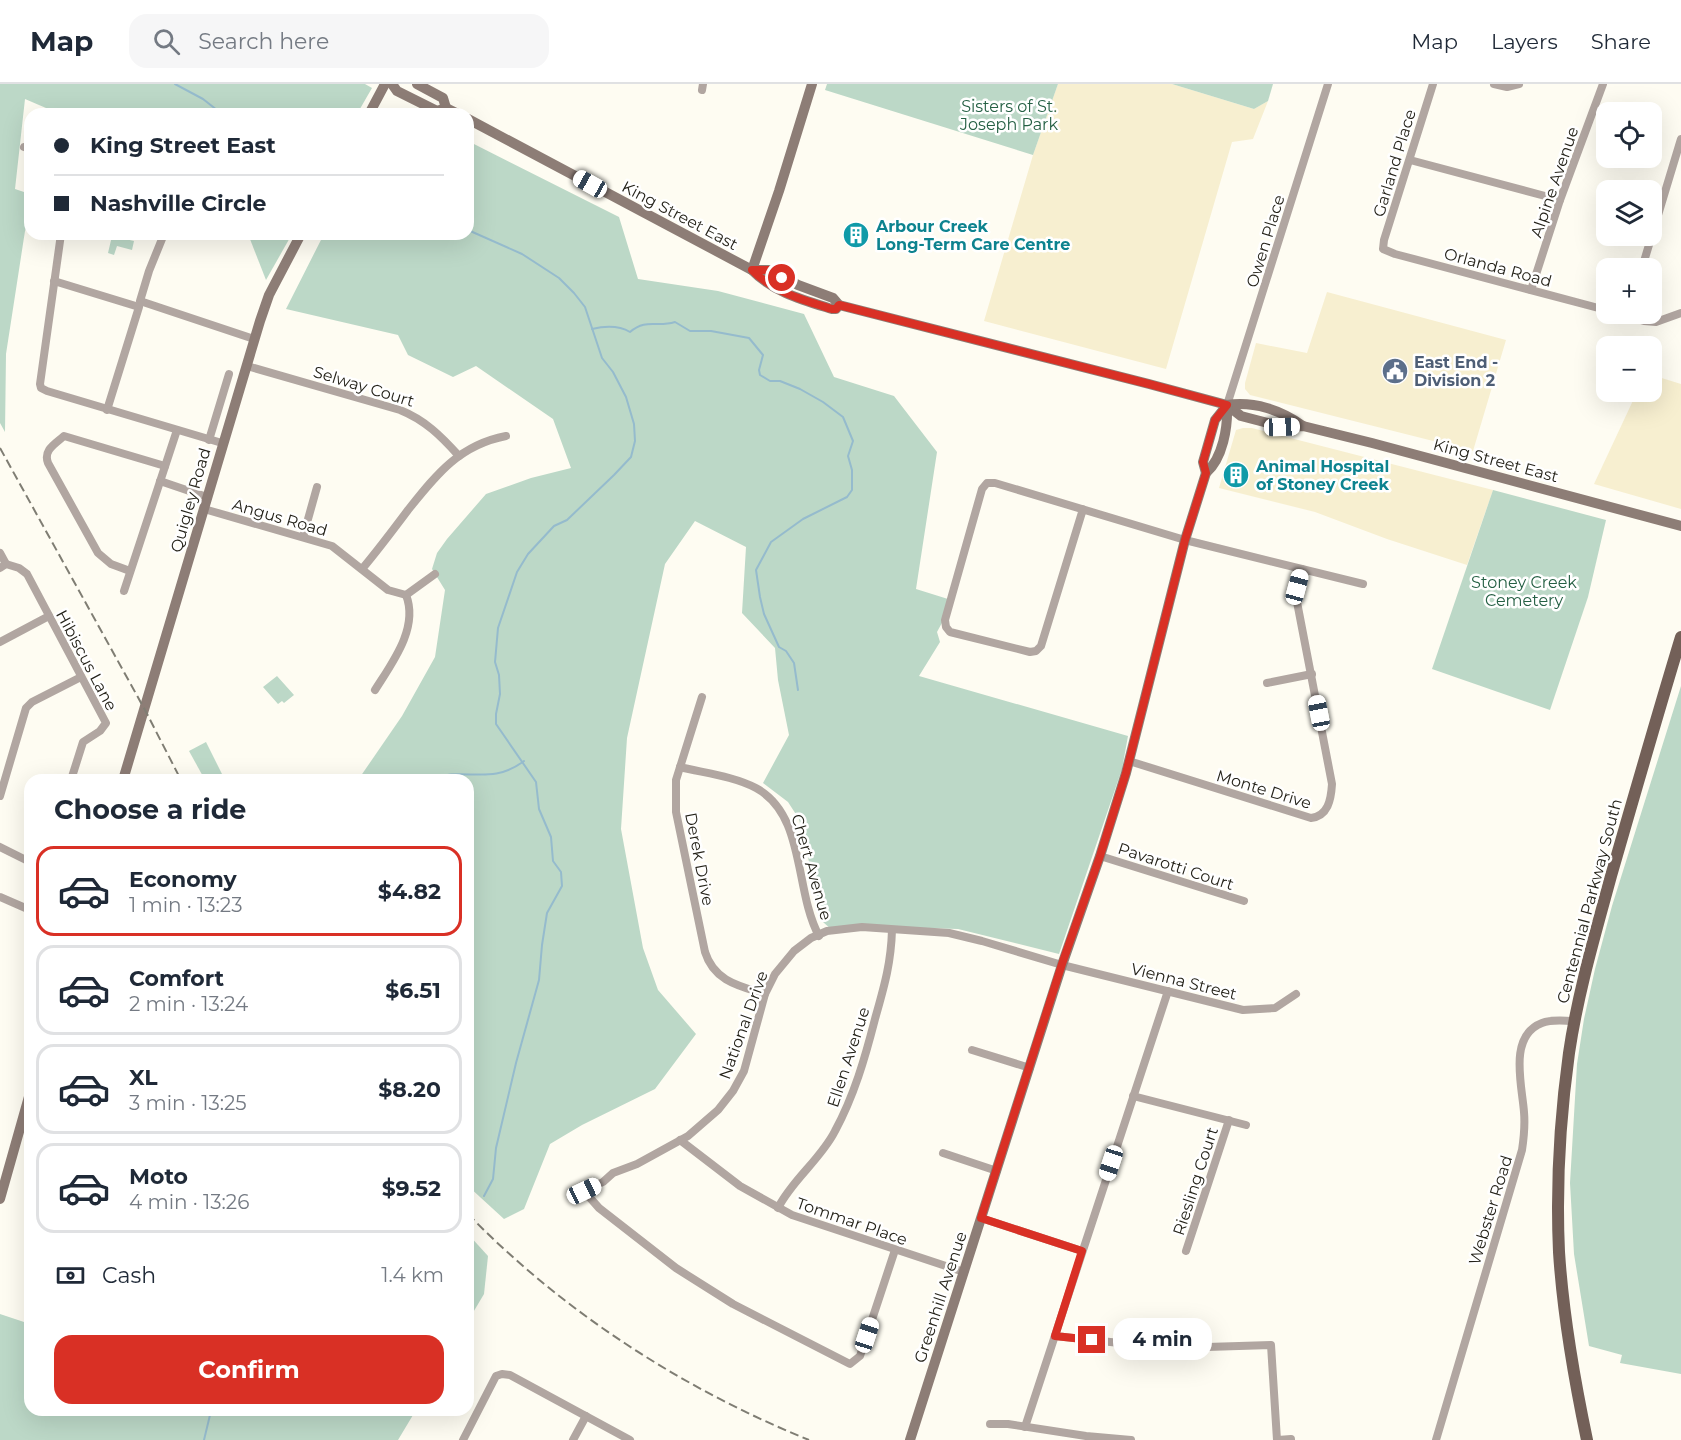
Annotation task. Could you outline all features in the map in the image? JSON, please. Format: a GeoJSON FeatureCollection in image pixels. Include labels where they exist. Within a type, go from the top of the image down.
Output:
{"type":"FeatureCollection","features":[{"type":"Feature","properties":{"kind":"main road","name":"Centennial Parkway South"},"geometry":{"type":"LineString","coordinates":[[1587,1440],[1567,1333],[1559,1251],[1558,1184],[1562,1119],[1574,1021],[1587,962],[1681,637]]}},
{"type":"Feature","properties":{"kind":"street"},"geometry":{"type":"LineString","coordinates":[[372,108],[385,84]]}},
{"type":"Feature","properties":{"kind":"street"},"geometry":{"type":"LineString","coordinates":[[392,84],[397,91],[431,108]]}},
{"type":"Feature","properties":{"kind":"street"},"geometry":{"type":"LineString","coordinates":[[417,84],[443,98],[446,108]]}},
{"type":"Feature","properties":{"kind":"street"},"geometry":{"type":"LineString","coordinates":[[752,270],[812,84]]}},
{"type":"Feature","properties":{"kind":"street","name":"Owen Place"},"geometry":{"type":"LineString","coordinates":[[1227,405],[1328,84]]}},
{"type":"Feature","properties":{"kind":"street","name":"Garland Place"},"geometry":{"type":"LineString","coordinates":[[1383,249],[1432,84]]}},
{"type":"Feature","properties":{"kind":"street"},"geometry":{"type":"LineString","coordinates":[[1494,84],[1507,87],[1519,84]]}},
{"type":"Feature","properties":{"kind":"street","name":"Alpine Avenue"},"geometry":{"type":"LineString","coordinates":[[1531,290],[1560,200],[1603,84]]}},
{"type":"Feature","properties":{"kind":"street","name":"King Street East"},"geometry":{"type":"LineString","coordinates":[[474,122],[752,270],[764,282],[796,298],[832,309],[836,309],[839,305],[1227,405],[1244,402],[1286,414],[1303,426],[1681,526]]}},
{"type":"Feature","properties":{"kind":"street"},"geometry":{"type":"LineString","coordinates":[[1645,258],[1681,139]]}},
{"type":"Feature","properties":{"kind":"street"},"geometry":{"type":"LineString","coordinates":[[1410,160],[1560,200]]}},
{"type":"Feature","properties":{"kind":"street"},"geometry":{"type":"LineString","coordinates":[[60,240],[41,388],[222,443]]}},
{"type":"Feature","properties":{"kind":"street"},"geometry":{"type":"LineString","coordinates":[[162,240],[140,301],[254,339]]}},
{"type":"Feature","properties":{"kind":"street","name":"Quigley Road"},"geometry":{"type":"LineString","coordinates":[[125,774],[268,295],[298,240]]}},
{"type":"Feature","properties":{"kind":"street","name":"Orlanda Road"},"geometry":{"type":"LineString","coordinates":[[1383,249],[1389,253],[1596,307]]}},
{"type":"Feature","properties":{"kind":"street"},"geometry":{"type":"LineString","coordinates":[[54,281],[139,307],[108,410]]}},
{"type":"Feature","properties":{"kind":"street"},"geometry":{"type":"LineString","coordinates":[[1662,320],[1681,313]]}},
{"type":"Feature","properties":{"kind":"street","name":"Selway Court"},"geometry":{"type":"LineString","coordinates":[[247,366],[388,405],[409,413],[433,428],[459,456]]}},
{"type":"Feature","properties":{"kind":"street"},"geometry":{"type":"LineString","coordinates":[[209,440],[229,374]]}},
{"type":"Feature","properties":{"kind":"street","name":"Greenhill Avenue"},"geometry":{"type":"LineString","coordinates":[[910,1440],[1062,964],[1100,856],[1129,761],[1185,540],[1206,473],[1203,462],[1215,420],[1227,405]]}},
{"type":"Feature","properties":{"kind":"street"},"geometry":{"type":"LineString","coordinates":[[124,591],[177,430]]}},
{"type":"Feature","properties":{"kind":"street"},"geometry":{"type":"LineString","coordinates":[[130,571],[111,564],[98,554],[48,463],[46,455],[48,450],[64,436],[165,466]]}},
{"type":"Feature","properties":{"kind":"street"},"geometry":{"type":"LineString","coordinates":[[362,569],[429,482],[459,456],[489,439],[506,436]]}},
{"type":"Feature","properties":{"kind":"street"},"geometry":{"type":"LineString","coordinates":[[160,482],[207,497]]}},
{"type":"Feature","properties":{"kind":"street"},"geometry":{"type":"LineString","coordinates":[[1083,509],[1041,646],[1036,651],[1030,652],[950,632],[945,620],[982,489],[987,483],[995,483],[1083,509],[1185,540],[1363,584]]}},
{"type":"Feature","properties":{"kind":"street"},"geometry":{"type":"LineString","coordinates":[[303,537],[317,487]]}},
{"type":"Feature","properties":{"kind":"street","name":"Angus Road"},"geometry":{"type":"LineString","coordinates":[[204,509],[332,546],[388,590],[406,595]]}},
{"type":"Feature","properties":{"kind":"street"},"geometry":{"type":"LineString","coordinates":[[0,553],[3,566]]}},
{"type":"Feature","properties":{"kind":"street","name":"Hibiscus Lane"},"geometry":{"type":"LineString","coordinates":[[3,566],[19,568],[27,574],[106,723],[100,731],[84,742],[73,774]]}},
{"type":"Feature","properties":{"kind":"street","name":"Monte Drive"},"geometry":{"type":"LineString","coordinates":[[1129,761],[1304,816],[1317,818],[1324,813],[1329,805],[1332,784],[1297,602],[1297,587],[1302,569]]}},
{"type":"Feature","properties":{"kind":"street"},"geometry":{"type":"LineString","coordinates":[[375,690],[403,644],[411,607],[406,595],[435,574]]}},
{"type":"Feature","properties":{"kind":"street"},"geometry":{"type":"LineString","coordinates":[[0,642],[49,616]]}},
{"type":"Feature","properties":{"kind":"street"},"geometry":{"type":"LineString","coordinates":[[1267,683],[1312,674]]}},
{"type":"Feature","properties":{"kind":"street"},"geometry":{"type":"LineString","coordinates":[[0,795],[26,708],[81,677]]}},
{"type":"Feature","properties":{"kind":"street","name":"Derek Drive"},"geometry":{"type":"LineString","coordinates":[[702,697],[676,780],[676,812],[707,961],[718,975],[728,982],[765,994]]}},
{"type":"Feature","properties":{"kind":"street","name":"Chert Avenue"},"geometry":{"type":"LineString","coordinates":[[680,766],[754,787],[772,799],[781,810],[790,829],[806,905],[819,936]]}},
{"type":"Feature","properties":{"kind":"street"},"geometry":{"type":"LineString","coordinates":[[0,847],[24,859]]}},
{"type":"Feature","properties":{"kind":"street","name":"Pavarotti Court"},"geometry":{"type":"LineString","coordinates":[[1100,856],[1244,901]]}},
{"type":"Feature","properties":{"kind":"street"},"geometry":{"type":"LineString","coordinates":[[0,897],[24,907]]}},
{"type":"Feature","properties":{"kind":"street","name":"National Drive"},"geometry":{"type":"LineString","coordinates":[[895,1250],[860,1356],[850,1365],[733,1304],[676,1268],[599,1208],[584,1191],[603,1182],[613,1173],[637,1164],[688,1136],[712,1116],[733,1091],[744,1071],[765,994],[775,974],[783,962],[807,942],[827,931],[862,927],[949,933],[1062,964]]}},
{"type":"Feature","properties":{"kind":"street","name":"Ellen Avenue"},"geometry":{"type":"LineString","coordinates":[[778,1208],[835,1132],[850,1103],[885,988],[890,964],[892,930]]}},
{"type":"Feature","properties":{"kind":"street","name":"Vienna Street"},"geometry":{"type":"LineString","coordinates":[[1062,964],[1243,1010],[1275,1008],[1296,994]]}},
{"type":"Feature","properties":{"kind":"street"},"geometry":{"type":"LineString","coordinates":[[1025,1427],[1168,991]]}},
{"type":"Feature","properties":{"kind":"street","name":"Webster Road"},"geometry":{"type":"LineString","coordinates":[[1436,1440],[1522,1150],[1524,1113],[1520,1059],[1524,1040],[1530,1031],[1541,1023],[1574,1021]]}},
{"type":"Feature","properties":{"kind":"street"},"geometry":{"type":"LineString","coordinates":[[972,1050],[1030,1068]]}},
{"type":"Feature","properties":{"kind":"street"},"geometry":{"type":"LineString","coordinates":[[1133,1096],[1246,1125]]}},
{"type":"Feature","properties":{"kind":"street","name":"Riesling Court"},"geometry":{"type":"LineString","coordinates":[[1186,1251],[1229,1120]]}},
{"type":"Feature","properties":{"kind":"street"},"geometry":{"type":"LineString","coordinates":[[0,1199],[24,1130]]}},
{"type":"Feature","properties":{"kind":"street","name":"Tommar Place"},"geometry":{"type":"LineString","coordinates":[[680,1140],[740,1186],[800,1219],[963,1272]]}},
{"type":"Feature","properties":{"kind":"street"},"geometry":{"type":"LineString","coordinates":[[943,1153],[997,1171]]}},
{"type":"Feature","properties":{"kind":"street"},"geometry":{"type":"LineString","coordinates":[[981,1218],[1082,1251]]}},
{"type":"Feature","properties":{"kind":"street"},"geometry":{"type":"LineString","coordinates":[[1055,1336],[1138,1345],[1207,1347],[1271,1345],[1277,1440],[1290,1439]]}},
{"type":"Feature","properties":{"kind":"street"},"geometry":{"type":"LineString","coordinates":[[463,1440],[496,1376],[502,1374],[510,1375],[630,1440]]}},
{"type":"Feature","properties":{"kind":"street"},"geometry":{"type":"LineString","coordinates":[[573,1440],[586,1416]]}},
{"type":"Feature","properties":{"kind":"street"},"geometry":{"type":"LineString","coordinates":[[990,1424],[1131,1440]]}},
{"type":"Feature","properties":{"kind":"shaded area"},"geometry":{"type":"Polygon","coordinates":[[[1058,84],[1172,84],[1254,109],[1268,101],[1253,139],[1232,142],[1166,369],[984,321],[1033,155],[1058,84]]]}},
{"type":"Feature","properties":{"kind":"shaded area"},"geometry":{"type":"Polygon","coordinates":[[[1327,292],[1506,340],[1473,451],[1250,395],[1245,389],[1245,383],[1256,343],[1307,353],[1327,292]]]}},
{"type":"Feature","properties":{"kind":"shaded area"},"geometry":{"type":"Polygon","coordinates":[[[1662,378],[1681,384],[1681,509],[1594,484],[1632,402],[1662,402],[1662,378]]]}},
{"type":"Feature","properties":{"kind":"shaded area"},"geometry":{"type":"Polygon","coordinates":[[[1252,428],[1493,490],[1467,565],[1315,512],[1219,488],[1236,430],[1252,428]]]}},
{"type":"Feature","properties":{"kind":"green space"},"geometry":{"type":"Polygon","coordinates":[[[0,84],[365,84],[372,88],[360,108],[46,108],[25,99],[15,189],[24,192],[24,237],[6,354],[5,432],[0,423],[0,84]]]}},
{"type":"Feature","properties":{"kind":"green space","name":"Sisters of St. Joseph Park"},"geometry":{"type":"Polygon","coordinates":[[[827,84],[1058,84],[1033,155],[825,90],[827,84]]]}},
{"type":"Feature","properties":{"kind":"green space"},"geometry":{"type":"Polygon","coordinates":[[[1172,84],[1273,84],[1268,101],[1254,109],[1172,84]]]}},
{"type":"Feature","properties":{"kind":"green space"},"geometry":{"type":"Polygon","coordinates":[[[474,144],[619,217],[638,279],[718,291],[804,314],[834,377],[894,396],[937,452],[916,589],[948,599],[944,619],[937,632],[940,642],[919,676],[1128,736],[1122,769],[1059,954],[958,929],[852,926],[832,930],[823,922],[799,819],[788,802],[763,783],[789,735],[778,680],[775,648],[742,613],[746,547],[695,521],[665,564],[627,738],[621,829],[643,948],[658,990],[696,1034],[655,1089],[582,1125],[550,1144],[524,1209],[504,1219],[474,1192],[474,774],[362,774],[402,716],[435,657],[445,590],[432,569],[437,553],[486,494],[531,478],[571,468],[553,419],[476,366],[453,377],[408,355],[398,335],[286,309],[321,240],[474,240],[474,144]]]}},
{"type":"Feature","properties":{"kind":"green space"},"geometry":{"type":"Polygon","coordinates":[[[111,240],[134,241],[132,250],[117,246],[114,255],[108,253],[111,240]]]}},
{"type":"Feature","properties":{"kind":"green space"},"geometry":{"type":"Polygon","coordinates":[[[250,240],[289,240],[266,280],[250,240]]]}},
{"type":"Feature","properties":{"kind":"green space","name":"Stoney Creek Cemetery"},"geometry":{"type":"Polygon","coordinates":[[[1493,490],[1606,520],[1588,597],[1550,710],[1432,669],[1493,490]]]}},
{"type":"Feature","properties":{"kind":"green space"},"geometry":{"type":"Polygon","coordinates":[[[277,676],[294,695],[284,703],[282,701],[278,704],[263,687],[277,676]]]}},
{"type":"Feature","properties":{"kind":"green space"},"geometry":{"type":"Polygon","coordinates":[[[1681,686],[1681,1374],[1620,1363],[1622,1355],[1589,1346],[1574,1254],[1570,1183],[1577,1064],[1595,969],[1612,906],[1681,686]]]}},
{"type":"Feature","properties":{"kind":"green space"},"geometry":{"type":"Polygon","coordinates":[[[206,742],[222,774],[202,774],[189,751],[206,742]]]}},
{"type":"Feature","properties":{"kind":"green space"},"geometry":{"type":"Polygon","coordinates":[[[474,1241],[488,1256],[484,1294],[474,1311],[474,1241]]]}},
{"type":"Feature","properties":{"kind":"green space"},"geometry":{"type":"Polygon","coordinates":[[[0,1314],[24,1322],[24,1416],[412,1416],[398,1440],[0,1440],[0,1314]]]}},
{"type":"Feature","properties":{"kind":"waterway"},"geometry":{"type":"LineString","coordinates":[[175,84],[214,108]]}},
{"type":"Feature","properties":{"kind":"waterway"},"geometry":{"type":"LineString","coordinates":[[474,233],[522,254],[559,278],[585,307],[602,358],[613,372],[626,397],[634,424],[635,441],[631,457],[614,475],[567,520],[554,526],[528,554],[517,572],[498,628],[495,662],[499,675],[500,694],[496,724],[536,782],[539,809],[551,837],[553,861],[561,872],[562,886],[547,913],[539,980],[496,1148],[493,1179],[484,1196]]}},
{"type":"Feature","properties":{"kind":"waterway"},"geometry":{"type":"LineString","coordinates":[[592,329],[611,327],[630,332],[642,325],[675,322],[690,331],[711,331],[749,338],[763,355],[760,375],[770,381],[780,381],[800,389],[843,417],[853,441],[848,456],[852,470],[852,490],[847,497],[803,519],[771,542],[756,570],[764,614],[779,647],[786,651],[794,663],[798,690]]}},
{"type":"Feature","properties":{"kind":"waterway"},"geometry":{"type":"LineString","coordinates":[[474,774],[499,773],[512,769],[524,761]]}},
{"type":"Feature","properties":{"kind":"waterway"},"geometry":{"type":"LineString","coordinates":[[454,774],[474,774]]}},
{"type":"Feature","properties":{"kind":"waterway"},"geometry":{"type":"LineString","coordinates":[[204,1440],[210,1416]]}},
{"type":"Feature","properties":{"kind":"railway"},"geometry":{"type":"LineString","coordinates":[[0,448],[178,774]]}},
{"type":"Feature","properties":{"kind":"railway"},"geometry":{"type":"LineString","coordinates":[[474,1220],[544,1283],[627,1345],[716,1397],[809,1440]]}},
{"type":"Feature","properties":{"kind":"place","name":"Arbour Creek Long-Term Care Centre"},"geometry":{"type":"Point","coordinates":[856,235]}},
{"type":"Feature","properties":{"kind":"place","name":"East End - Division 2"},"geometry":{"type":"Point","coordinates":[1395,371]}},
{"type":"Feature","properties":{"kind":"place","name":"Animal Hospital of Stoney Creek"},"geometry":{"type":"Point","coordinates":[1236,475]}},
{"type":"Feature","properties":{"kind":"route"},"geometry":{"type":"LineString","coordinates":[[782,278],[769,270],[752,270],[764,282],[796,298],[832,309],[836,309],[839,305],[1227,405],[1215,420],[1203,462],[1206,473],[1167,607],[1126,773],[981,1218],[1082,1251],[1055,1336],[1092,1340]]}}]}
